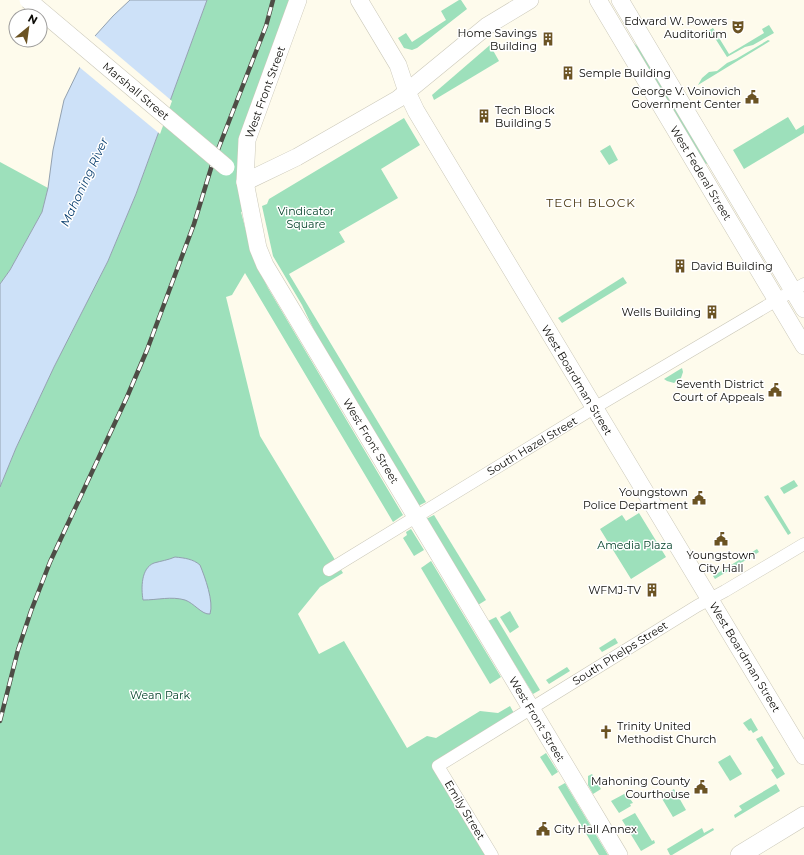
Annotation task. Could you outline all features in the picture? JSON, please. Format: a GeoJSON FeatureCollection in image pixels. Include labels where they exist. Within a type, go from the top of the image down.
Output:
{"type":"FeatureCollection","features":[{"type":"Feature","properties":{"kind":"main road"},"geometry":{"type":"LineString","coordinates":[[740,855],[804,816]]}},
{"type":"Feature","properties":{"kind":"street","name":"Marshall Street"},"geometry":{"type":"LineString","coordinates":[[28,0],[245,182]]}},
{"type":"Feature","properties":{"kind":"street","name":"West Front Street"},"geometry":{"type":"LineString","coordinates":[[298,0],[247,140],[245,182],[258,248],[265,265],[619,855]]}},
{"type":"Feature","properties":{"kind":"street","name":"West Boardman Street"},"geometry":{"type":"LineString","coordinates":[[359,0],[398,65],[407,92],[416,111],[804,756]]}},
{"type":"Feature","properties":{"kind":"street"},"geometry":{"type":"LineString","coordinates":[[245,182],[297,157],[398,100],[487,26],[530,0]]}},
{"type":"Feature","properties":{"kind":"street","name":"West Federal Street"},"geometry":{"type":"LineString","coordinates":[[598,0],[804,346]]}},
{"type":"Feature","properties":{"kind":"street","name":"West Federal Street"},"geometry":{"type":"LineString","coordinates":[[620,0],[798,287],[804,309]]}},
{"type":"Feature","properties":{"kind":"street","name":"South Hazel Street"},"geometry":{"type":"LineString","coordinates":[[329,570],[594,408],[798,287]]}},
{"type":"Feature","properties":{"kind":"street","name":"South Phelps Street"},"geometry":{"type":"LineString","coordinates":[[438,766],[709,598],[720,594],[804,544]]}},
{"type":"Feature","properties":{"kind":"street","name":"Emily Street"},"geometry":{"type":"LineString","coordinates":[[438,766],[492,855]]}},
{"type":"Feature","properties":{"kind":"green space","name":"Wean Park"},"geometry":{"type":"Polygon","coordinates":[[[207,0],[298,0],[247,140],[250,209],[241,212],[253,257],[268,288],[403,515],[393,522],[245,273],[232,295],[226,297],[260,436],[343,573],[320,587],[298,614],[319,654],[344,641],[407,748],[427,736],[436,738],[480,711],[498,713],[510,706],[516,717],[438,766],[492,855],[0,855],[0,487],[16,448],[54,367],[108,261],[136,194],[207,0]]]}},
{"type":"Feature","properties":{"kind":"green space"},"geometry":{"type":"Polygon","coordinates":[[[461,0],[467,9],[417,48],[412,50],[404,48],[398,38],[406,33],[412,42],[446,20],[441,11],[461,0]]]}},
{"type":"Feature","properties":{"kind":"green space"},"geometry":{"type":"Polygon","coordinates":[[[769,25],[774,33],[727,57],[713,35],[710,35],[708,31],[713,28],[729,54],[764,33],[762,29],[769,25]]]}},
{"type":"Feature","properties":{"kind":"green space"},"geometry":{"type":"Polygon","coordinates":[[[630,40],[642,50],[709,163],[708,164],[703,163],[630,40]]]}},
{"type":"Feature","properties":{"kind":"green space"},"geometry":{"type":"Polygon","coordinates":[[[768,40],[770,41],[698,85],[702,78],[709,72],[717,71],[727,63],[768,40]]]}},
{"type":"Feature","properties":{"kind":"green space"},"geometry":{"type":"Polygon","coordinates":[[[490,45],[499,61],[434,100],[432,95],[490,45]]]}},
{"type":"Feature","properties":{"kind":"green space"},"geometry":{"type":"Polygon","coordinates":[[[788,117],[796,130],[804,125],[804,133],[744,169],[733,150],[788,117]]]}},
{"type":"Feature","properties":{"kind":"green space","name":"Vindicator Square"},"geometry":{"type":"Polygon","coordinates":[[[404,118],[420,145],[381,169],[398,198],[339,232],[345,242],[289,274],[426,502],[418,506],[324,351],[302,305],[273,256],[262,206],[267,204],[269,199],[404,118]]]}},
{"type":"Feature","properties":{"kind":"green space"},"geometry":{"type":"Polygon","coordinates":[[[610,145],[618,160],[609,165],[600,151],[610,145]]]}},
{"type":"Feature","properties":{"kind":"green space"},"geometry":{"type":"Polygon","coordinates":[[[0,162],[48,188],[42,212],[10,270],[0,284],[0,162]]]}},
{"type":"Feature","properties":{"kind":"green space"},"geometry":{"type":"Polygon","coordinates":[[[623,277],[627,283],[562,323],[558,318],[623,277]]]}},
{"type":"Feature","properties":{"kind":"green space"},"geometry":{"type":"Polygon","coordinates":[[[682,368],[683,372],[681,378],[674,383],[664,379],[682,368]]]}},
{"type":"Feature","properties":{"kind":"green space"},"geometry":{"type":"Polygon","coordinates":[[[794,480],[798,486],[784,494],[780,488],[794,480]]]}},
{"type":"Feature","properties":{"kind":"green space"},"geometry":{"type":"Polygon","coordinates":[[[768,495],[791,533],[788,535],[764,497],[768,495]]]}},
{"type":"Feature","properties":{"kind":"green space","name":"Amedia Plaza"},"geometry":{"type":"Polygon","coordinates":[[[639,513],[666,557],[631,579],[600,529],[622,515],[626,521],[639,513]]]}},
{"type":"Feature","properties":{"kind":"green space"},"geometry":{"type":"Polygon","coordinates":[[[434,515],[486,600],[478,605],[426,519],[434,515]]]}},
{"type":"Feature","properties":{"kind":"green space"},"geometry":{"type":"Polygon","coordinates":[[[411,529],[424,550],[414,556],[403,538],[407,535],[406,532],[411,529]]]}},
{"type":"Feature","properties":{"kind":"green space"},"geometry":{"type":"Polygon","coordinates":[[[757,549],[759,552],[715,579],[713,576],[757,549]]]}},
{"type":"Feature","properties":{"kind":"green space"},"geometry":{"type":"Polygon","coordinates":[[[431,561],[501,677],[490,684],[421,568],[431,561]]]}},
{"type":"Feature","properties":{"kind":"green space"},"geometry":{"type":"Polygon","coordinates":[[[510,611],[519,627],[510,633],[500,617],[510,611]]]}},
{"type":"Feature","properties":{"kind":"green space"},"geometry":{"type":"Polygon","coordinates":[[[496,617],[540,690],[533,694],[488,621],[496,617]]]}},
{"type":"Feature","properties":{"kind":"green space"},"geometry":{"type":"Polygon","coordinates":[[[615,638],[618,643],[602,652],[599,648],[615,638]]]}},
{"type":"Feature","properties":{"kind":"green space"},"geometry":{"type":"Polygon","coordinates":[[[567,667],[570,671],[549,684],[546,680],[567,667]]]}},
{"type":"Feature","properties":{"kind":"green space"},"geometry":{"type":"Polygon","coordinates":[[[751,718],[758,730],[753,733],[751,730],[749,731],[743,723],[751,718]]]}},
{"type":"Feature","properties":{"kind":"green space"},"geometry":{"type":"Polygon","coordinates":[[[762,736],[785,774],[777,779],[771,770],[774,768],[756,739],[762,736]]]}},
{"type":"Feature","properties":{"kind":"green space"},"geometry":{"type":"Polygon","coordinates":[[[546,753],[558,772],[552,776],[540,757],[546,753]]]}},
{"type":"Feature","properties":{"kind":"green space"},"geometry":{"type":"Polygon","coordinates":[[[730,755],[742,774],[730,781],[718,762],[730,755]]]}},
{"type":"Feature","properties":{"kind":"green space"},"geometry":{"type":"Polygon","coordinates":[[[592,774],[601,789],[593,794],[588,785],[588,776],[592,774]]]}},
{"type":"Feature","properties":{"kind":"green space"},"geometry":{"type":"Polygon","coordinates":[[[565,783],[608,855],[599,855],[558,787],[565,783]]]}},
{"type":"Feature","properties":{"kind":"green space"},"geometry":{"type":"Polygon","coordinates":[[[776,784],[780,791],[735,818],[734,815],[742,810],[739,806],[776,784]]]}},
{"type":"Feature","properties":{"kind":"green space"},"geometry":{"type":"Polygon","coordinates":[[[674,789],[686,810],[673,817],[661,797],[674,789]]]}},
{"type":"Feature","properties":{"kind":"green space"},"geometry":{"type":"Polygon","coordinates":[[[626,793],[633,803],[630,804],[631,806],[619,813],[611,801],[626,793]]]}},
{"type":"Feature","properties":{"kind":"green space"},"geometry":{"type":"Polygon","coordinates":[[[635,813],[652,841],[654,840],[655,843],[641,851],[622,820],[635,813]]]}},
{"type":"Feature","properties":{"kind":"green space"},"geometry":{"type":"Polygon","coordinates":[[[702,828],[704,833],[713,828],[714,830],[670,855],[667,849],[702,828]]]}},
{"type":"Feature","properties":{"kind":"water","name":"Mahoning River"},"geometry":{"type":"Polygon","coordinates":[[[130,0],[207,0],[136,194],[108,261],[54,367],[16,448],[0,487],[0,284],[10,270],[42,212],[48,188],[53,150],[64,100],[95,36],[130,0]]]}},
{"type":"Feature","properties":{"kind":"water"},"geometry":{"type":"Polygon","coordinates":[[[175,557],[189,559],[200,565],[210,596],[210,614],[204,613],[185,600],[170,598],[143,600],[142,584],[144,574],[147,569],[154,563],[175,557]]]}},
{"type":"Feature","properties":{"kind":"pier"},"geometry":{"type":"Polygon","coordinates":[[[94,35],[172,101],[160,134],[78,66],[94,35]]]}},
{"type":"Feature","properties":{"kind":"railway"},"geometry":{"type":"LineString","coordinates":[[0,721],[18,650],[31,611],[50,562],[127,397],[147,350],[194,224],[212,165],[266,26],[273,0]]}},
{"type":"Feature","properties":{"kind":"place","name":"Edward W. Powers Auditorium"},"geometry":{"type":"Point","coordinates":[738,27]}},
{"type":"Feature","properties":{"kind":"place","name":"Home Savings Building"},"geometry":{"type":"Point","coordinates":[548,39]}},
{"type":"Feature","properties":{"kind":"place","name":"Semple Building"},"geometry":{"type":"Point","coordinates":[568,73]}},
{"type":"Feature","properties":{"kind":"place","name":"George V. Voinovich Government Center"},"geometry":{"type":"Point","coordinates":[752,97]}},
{"type":"Feature","properties":{"kind":"place","name":"Tech Block Building 5"},"geometry":{"type":"Point","coordinates":[484,116]}},
{"type":"Feature","properties":{"kind":"place","name":"David Building"},"geometry":{"type":"Point","coordinates":[680,266]}},
{"type":"Feature","properties":{"kind":"place","name":"Wells Building"},"geometry":{"type":"Point","coordinates":[712,312]}},
{"type":"Feature","properties":{"kind":"place","name":"Seventh District Court of Appeals"},"geometry":{"type":"Point","coordinates":[775,390]}},
{"type":"Feature","properties":{"kind":"place","name":"Youngstown Police Department"},"geometry":{"type":"Point","coordinates":[699,498]}},
{"type":"Feature","properties":{"kind":"place","name":"Youngstown City Hall"},"geometry":{"type":"Point","coordinates":[721,539]}},
{"type":"Feature","properties":{"kind":"place","name":"WFMJ-TV"},"geometry":{"type":"Point","coordinates":[652,590]}},
{"type":"Feature","properties":{"kind":"place","name":"Trinity United Methodist Church"},"geometry":{"type":"Point","coordinates":[606,732]}},
{"type":"Feature","properties":{"kind":"place","name":"Mahoning County Courthouse"},"geometry":{"type":"Point","coordinates":[701,787]}},
{"type":"Feature","properties":{"kind":"place","name":"City Hall Annex"},"geometry":{"type":"Point","coordinates":[543,829]}},
{"type":"Feature","properties":{"kind":"district","name":"TECH BLOCK"},"geometry":{"type":"Point","coordinates":[591,202]}}]}
